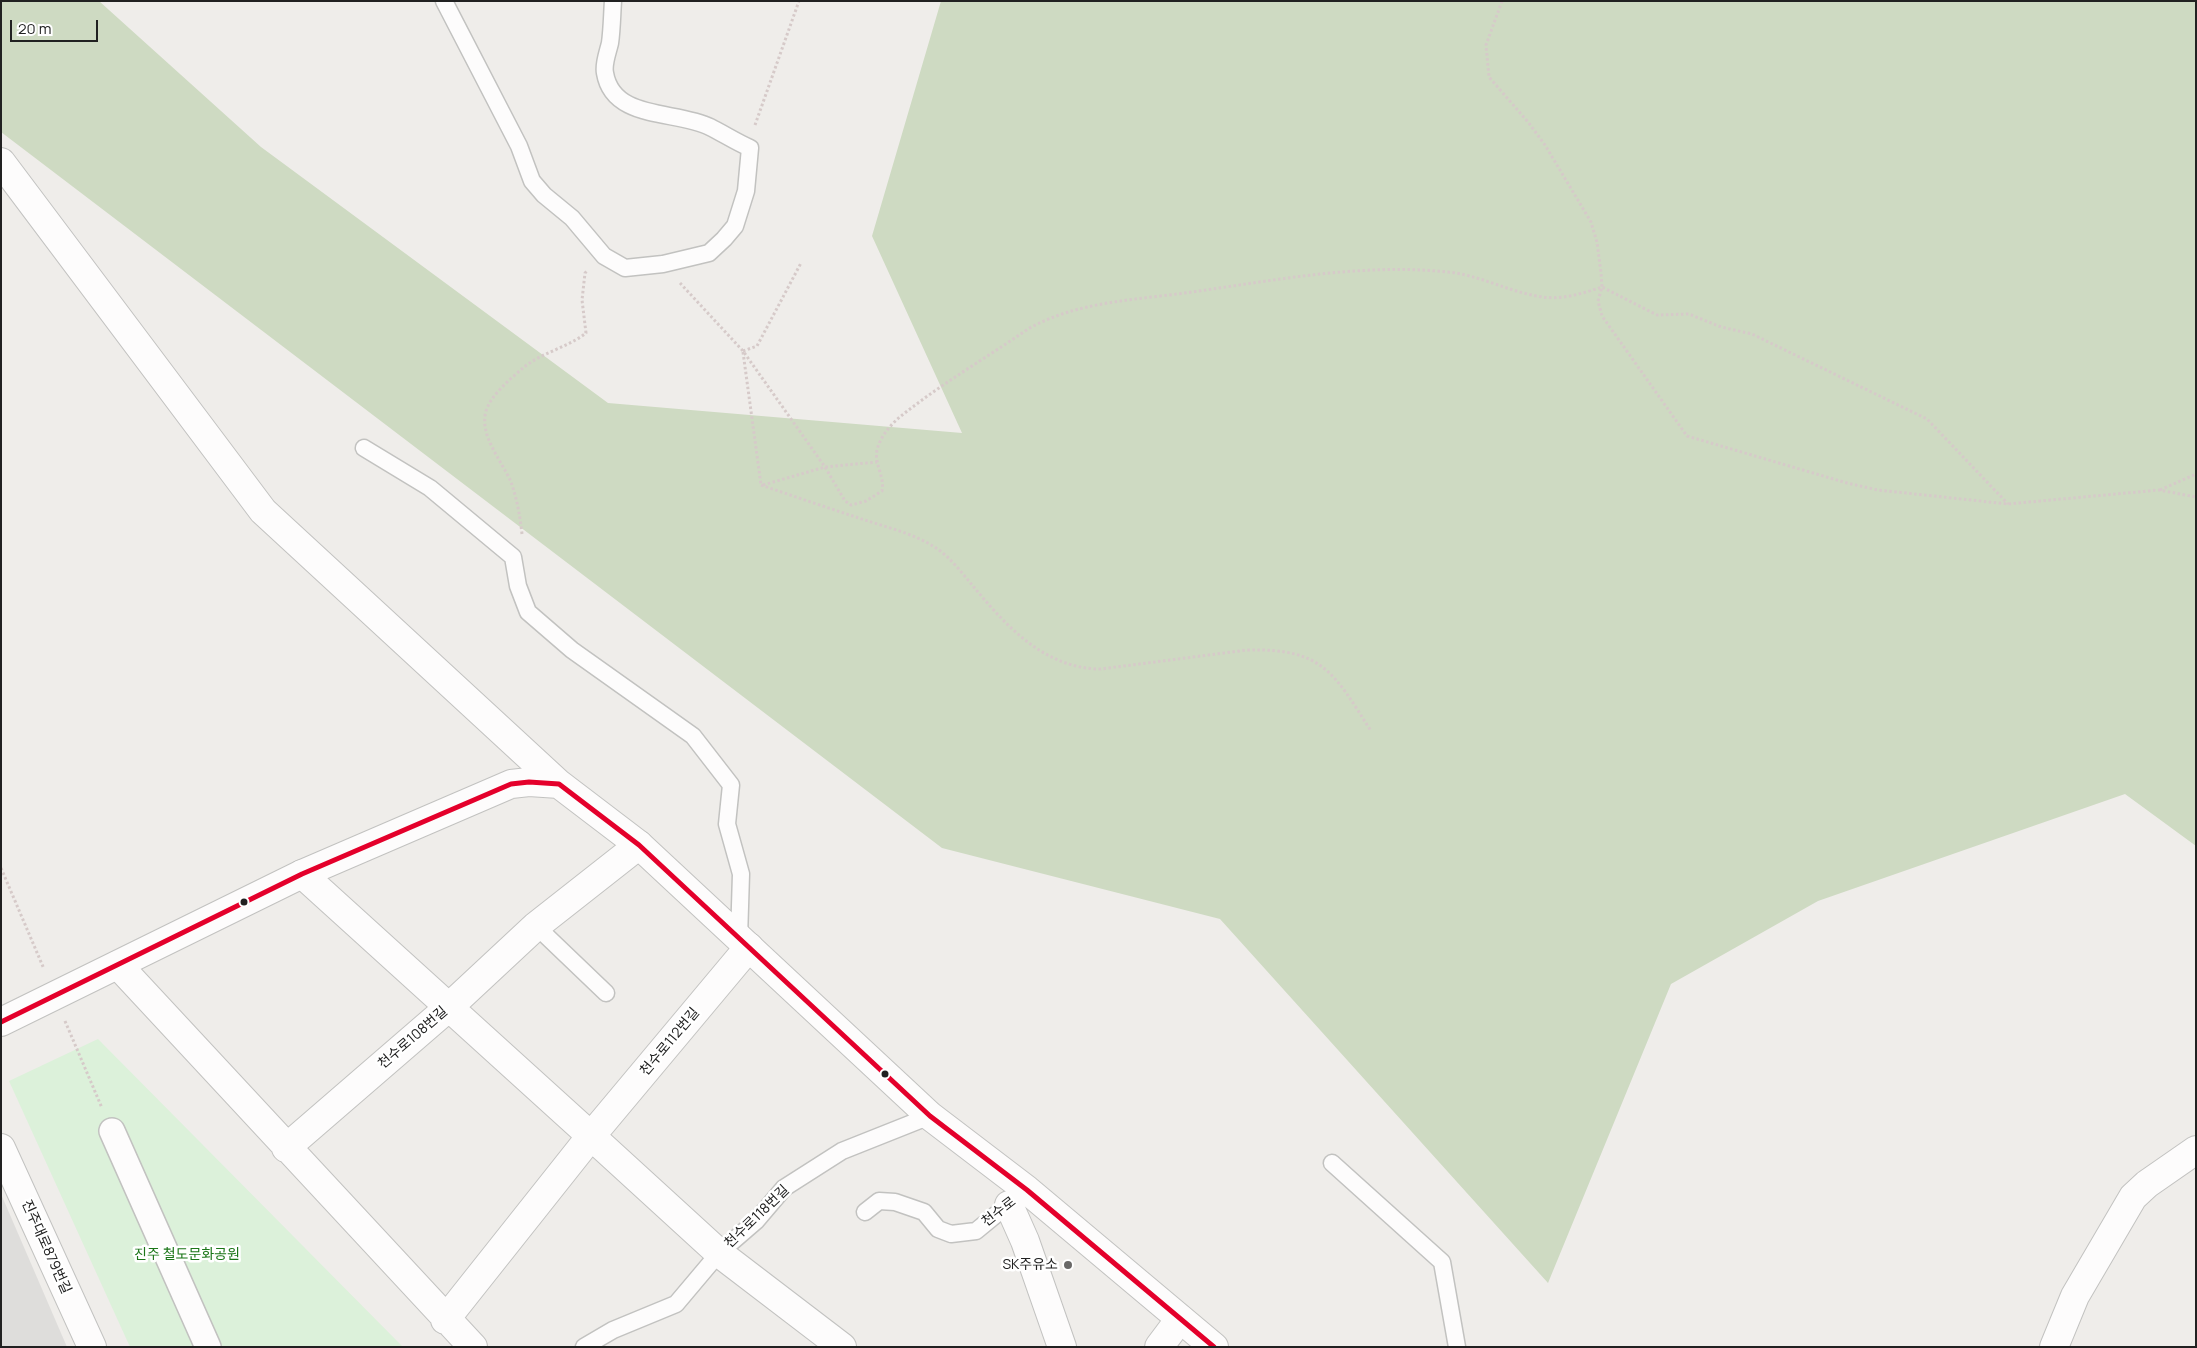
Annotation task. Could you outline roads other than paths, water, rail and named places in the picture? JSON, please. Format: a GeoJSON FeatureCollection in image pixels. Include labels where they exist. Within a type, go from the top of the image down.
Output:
{"type":"FeatureCollection","features":[{"type":"Feature","properties":{"kind":"street","name":"천수로"},"geometry":{"type":"LineString","coordinates":[[1,162],[263,511],[559,784],[639,845],[1018,1198],[1180,1319],[1214,1347]]}},
{"type":"Feature","properties":{"kind":"street"},"geometry":{"type":"LineString","coordinates":[[1,1022],[302,874],[511,784],[529,782],[559,784]]}},
{"type":"Feature","properties":{"kind":"street","name":"천수로108번길"},"geometry":{"type":"LineString","coordinates":[[286,1148],[448,1008],[536,926],[639,845]]}},
{"type":"Feature","properties":{"kind":"street"},"geometry":{"type":"LineString","coordinates":[[302,874],[591,1136]]}},
{"type":"Feature","properties":{"kind":"street","name":"천수로112번길"},"geometry":{"type":"LineString","coordinates":[[445,1320],[744,943]]}},
{"type":"Feature","properties":{"kind":"street"},"geometry":{"type":"LineString","coordinates":[[118,965],[445,1320],[473,1347]]}},
{"type":"Feature","properties":{"kind":"street"},"geometry":{"type":"LineString","coordinates":[[112,1131],[208,1347]]}},
{"type":"Feature","properties":{"kind":"street","name":"천수로118번길"},"geometry":{"type":"LineString","coordinates":[[591,1136],[719,1253],[833,1340]]}},
{"type":"Feature","properties":{"kind":"street","name":"진주대로879번길"},"geometry":{"type":"LineString","coordinates":[[1,1148],[92,1347]]}},
{"type":"Feature","properties":{"kind":"street"},"geometry":{"type":"LineString","coordinates":[[2054,1347],[2075,1296],[2133,1197],[2147,1184],[2196,1150]]}},
{"type":"Feature","properties":{"kind":"street"},"geometry":{"type":"LineString","coordinates":[[1018,1198],[1025,1242],[1062,1347]]}},
{"type":"Feature","properties":{"kind":"street"},"geometry":{"type":"LineString","coordinates":[[1159,1347],[1180,1319]]}},
{"type":"Feature","properties":{"kind":"lane"},"geometry":{"type":"LineString","coordinates":[[444,1],[519,146],[532,181],[544,195],[572,218],[604,256],[626,268],[663,264],[709,253],[735,226],[746,191],[750,148],[721,135],[709,126],[660,115],[625,104],[609,90],[604,71],[610,42],[613,1]]}},
{"type":"Feature","properties":{"kind":"lane"},"geometry":{"type":"LineString","coordinates":[[364,448],[430,488],[513,557],[518,586],[528,612],[572,650],[693,736],[731,785],[727,824],[740,874],[744,943]]}},
{"type":"Feature","properties":{"kind":"lane"},"geometry":{"type":"LineString","coordinates":[[536,926],[606,993]]}},
{"type":"Feature","properties":{"kind":"lane","name":"천수로118번길"},"geometry":{"type":"LineString","coordinates":[[584,1347],[613,1330],[676,1304],[719,1253],[756,1221],[784,1188],[842,1151],[930,1116]]}},
{"type":"Feature","properties":{"kind":"lane"},"geometry":{"type":"LineString","coordinates":[[1332,1163],[1442,1262],[1457,1347]]}},
{"type":"Feature","properties":{"kind":"lane","name":"천수로"},"geometry":{"type":"LineString","coordinates":[[865,1212],[880,1201],[895,1202],[924,1212],[938,1230],[951,1234],[976,1230],[1018,1198]]}},
{"type":"Feature","properties":{"kind":"place","name":"SK주유소"},"geometry":{"type":"Point","coordinates":[1068,1265]}},
{"type":"Feature","properties":{"kind":"park label","name":"진주 철도문화공원"},"geometry":{"type":"Point","coordinates":[187,1255]}}]}
